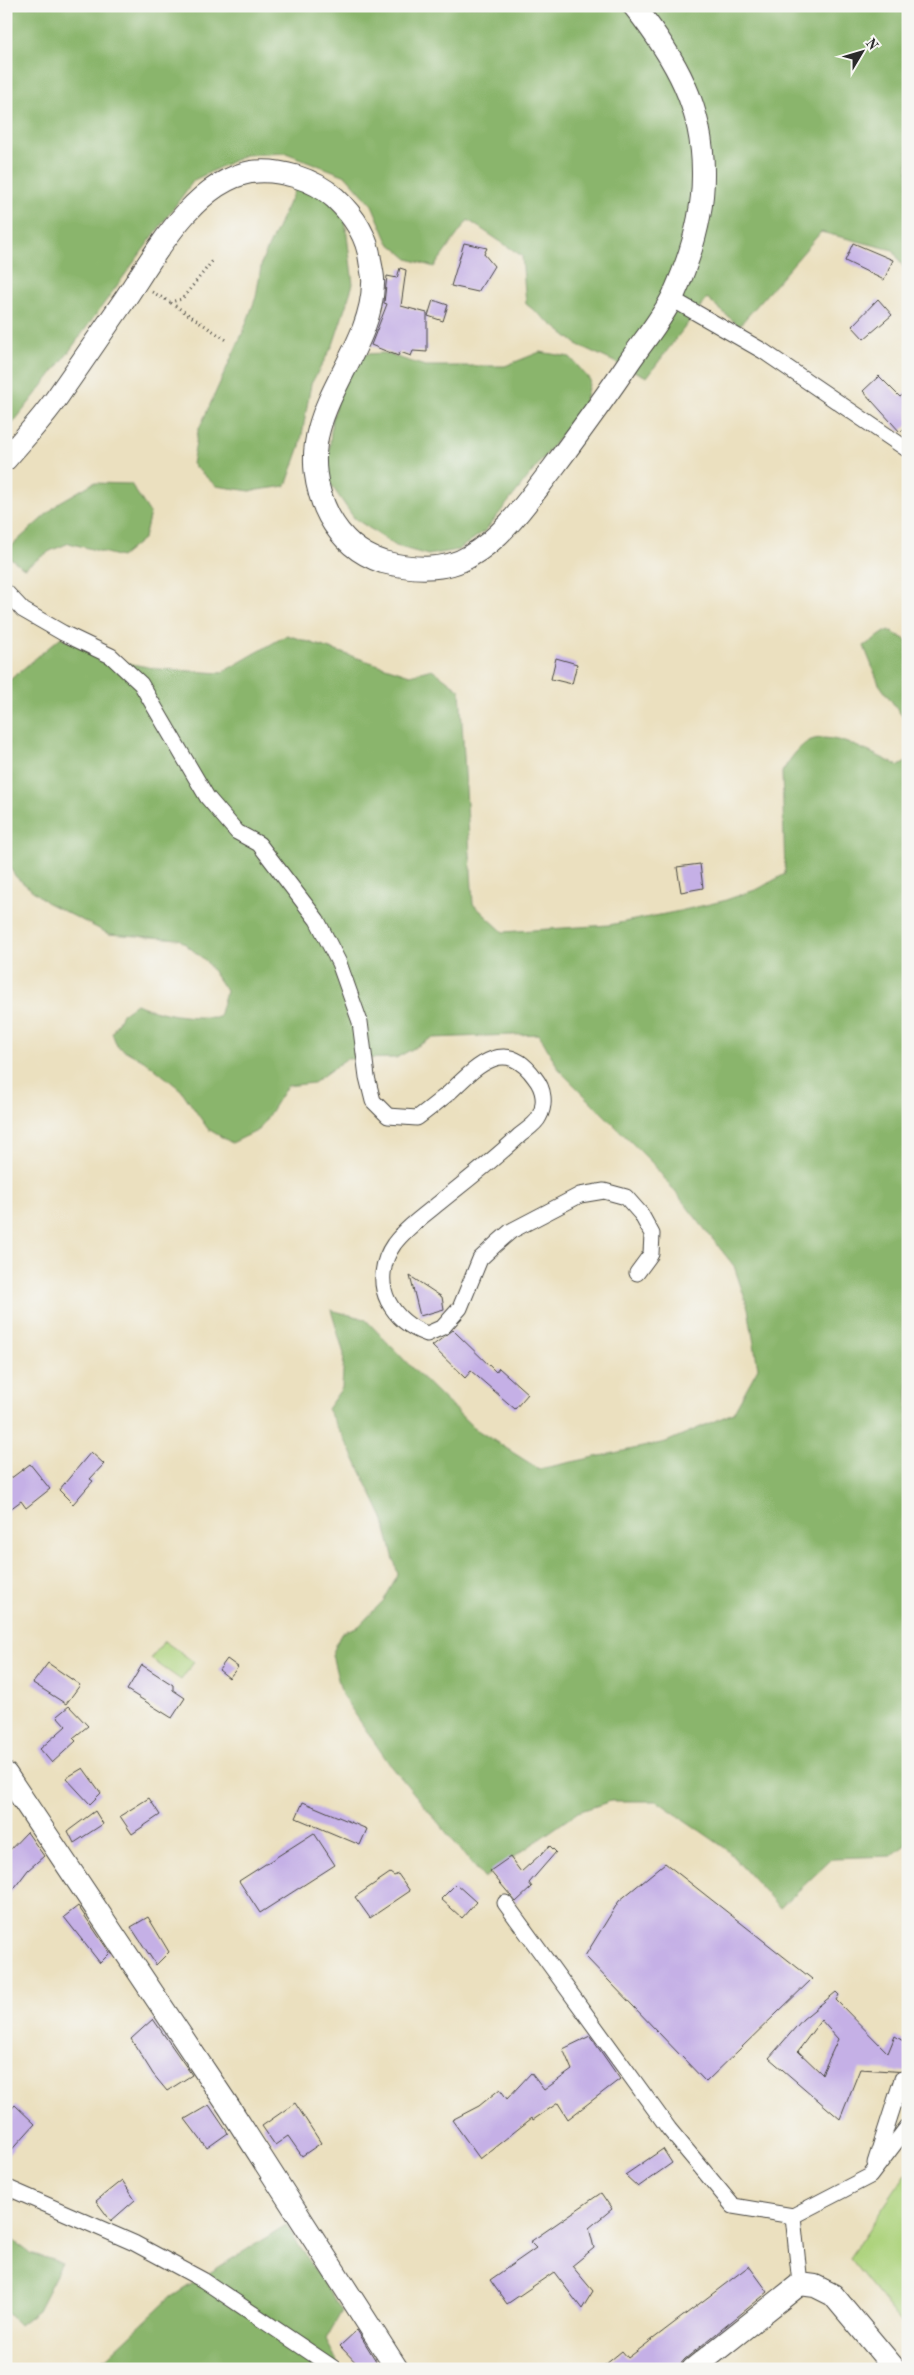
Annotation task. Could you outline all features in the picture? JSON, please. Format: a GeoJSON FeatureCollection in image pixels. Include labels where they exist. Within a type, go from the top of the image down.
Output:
{"type":"FeatureCollection","features":[{"type":"Feature","properties":{"kind":"street"},"geometry":{"type":"LineString","coordinates":[[6,459],[55,401],[180,221],[215,188],[232,178],[252,172],[272,172],[320,186],[335,198],[360,229],[368,248],[374,284],[370,307],[364,327],[327,406],[319,429],[315,449],[319,493],[330,518],[345,540],[366,556],[388,563],[432,568],[451,565],[470,556],[511,522],[596,411],[672,299],[692,251],[703,180],[702,154],[695,114],[684,80],[658,36],[634,6]]}},
{"type":"Feature","properties":{"kind":"street"},"geometry":{"type":"LineString","coordinates":[[672,299],[763,351],[908,450]]}},
{"type":"Feature","properties":{"kind":"street"},"geometry":{"type":"LineString","coordinates":[[6,592],[23,610],[63,633],[111,656],[141,684],[170,730],[207,797],[237,832],[259,844],[288,880],[317,920],[339,963],[360,1022],[367,1077],[373,1101],[388,1116],[417,1118],[475,1068],[493,1057],[510,1057],[528,1068],[541,1086],[544,1102],[539,1118],[513,1142],[411,1226],[394,1245],[386,1261],[382,1280],[385,1296],[393,1311],[412,1329],[427,1334],[443,1327],[460,1308],[480,1259],[511,1231],[580,1195],[604,1191],[626,1197],[642,1214],[652,1234],[651,1254],[637,1273]]}},
{"type":"Feature","properties":{"kind":"street"},"geometry":{"type":"LineString","coordinates":[[6,1774],[229,2108],[397,2369]]}},
{"type":"Feature","properties":{"kind":"street"},"geometry":{"type":"LineString","coordinates":[[505,1903],[669,2129],[733,2206],[793,2216],[870,2176],[908,2126]]}},
{"type":"Feature","properties":{"kind":"street"},"geometry":{"type":"LineString","coordinates":[[870,2176],[902,2079]]}},
{"type":"Feature","properties":{"kind":"street"},"geometry":{"type":"LineString","coordinates":[[6,2187],[134,2243],[203,2280],[335,2369]]}},
{"type":"Feature","properties":{"kind":"street"},"geometry":{"type":"LineString","coordinates":[[793,2216],[800,2284]]}},
{"type":"Feature","properties":{"kind":"street"},"geometry":{"type":"LineString","coordinates":[[693,2369],[800,2284],[815,2286],[833,2295],[895,2369]]}},
{"type":"Feature","properties":{"kind":"path"},"geometry":{"type":"LineString","coordinates":[[170,302],[182,299],[214,259]]}},
{"type":"Feature","properties":{"kind":"path"},"geometry":{"type":"LineString","coordinates":[[136,283],[170,302],[228,341]]}},
{"type":"Feature","properties":{"kind":"green space"},"geometry":{"type":"Polygon","coordinates":[[[6,6],[908,6],[908,275],[893,250],[821,232],[739,326],[707,298],[647,377],[578,345],[526,304],[522,256],[468,220],[434,267],[408,259],[388,242],[372,205],[346,176],[286,153],[245,155],[194,180],[62,361],[6,432],[6,6]]]}},
{"type":"Feature","properties":{"kind":"green space"},"geometry":{"type":"Polygon","coordinates":[[[309,179],[345,219],[353,284],[333,345],[311,384],[300,446],[286,486],[250,491],[216,486],[192,464],[198,431],[243,332],[256,297],[262,261],[296,187],[309,179]]]}},
{"type":"Feature","properties":{"kind":"green space"},"geometry":{"type":"Polygon","coordinates":[[[540,352],[570,357],[590,380],[583,408],[486,530],[458,550],[428,555],[396,546],[354,518],[327,479],[332,420],[345,377],[366,354],[384,353],[425,366],[505,366],[540,352]]]}},
{"type":"Feature","properties":{"kind":"green space"},"geometry":{"type":"Polygon","coordinates":[[[93,483],[131,484],[150,513],[144,538],[121,557],[69,543],[50,551],[24,568],[6,555],[6,551],[60,502],[93,483]]]}},
{"type":"Feature","properties":{"kind":"green space"},"geometry":{"type":"Polygon","coordinates":[[[888,630],[908,641],[908,724],[879,684],[864,646],[888,630]]]}},
{"type":"Feature","properties":{"kind":"green space"},"geometry":{"type":"Polygon","coordinates":[[[287,635],[410,675],[432,669],[460,690],[473,904],[503,932],[609,925],[723,901],[758,889],[785,874],[782,772],[802,746],[811,740],[821,738],[832,739],[855,746],[899,766],[908,761],[908,1843],[891,1856],[833,1858],[780,1908],[725,1848],[657,1801],[611,1801],[578,1812],[484,1878],[388,1762],[342,1695],[332,1655],[341,1633],[359,1626],[384,1600],[398,1575],[383,1518],[351,1451],[327,1409],[342,1388],[344,1354],[331,1310],[365,1319],[474,1428],[539,1469],[666,1442],[733,1413],[758,1368],[748,1308],[734,1266],[653,1164],[560,1071],[539,1034],[432,1038],[396,1058],[346,1059],[313,1083],[287,1086],[259,1130],[232,1143],[208,1129],[181,1090],[149,1064],[117,1046],[112,1033],[122,1014],[136,1004],[176,1015],[219,1017],[226,991],[206,961],[179,939],[109,934],[46,902],[16,877],[6,862],[6,683],[61,637],[105,659],[159,669],[221,673],[287,635]]]}},
{"type":"Feature","properties":{"kind":"green space"},"geometry":{"type":"Polygon","coordinates":[[[164,1641],[194,1662],[181,1680],[151,1659],[164,1641]]]}},
{"type":"Feature","properties":{"kind":"green space"},"geometry":{"type":"Polygon","coordinates":[[[908,2171],[908,2330],[849,2258],[908,2171]]]}},
{"type":"Feature","properties":{"kind":"green space"},"geometry":{"type":"Polygon","coordinates":[[[286,2225],[342,2311],[326,2339],[340,2369],[94,2369],[171,2297],[286,2225]]]}},
{"type":"Feature","properties":{"kind":"green space"},"geometry":{"type":"Polygon","coordinates":[[[6,2235],[30,2253],[62,2263],[38,2310],[19,2325],[6,2312],[6,2235]]]}},
{"type":"Feature","properties":{"kind":"building"},"geometry":{"type":"Polygon","coordinates":[[[464,243],[487,248],[484,254],[494,266],[478,292],[451,286],[464,243]]]}},
{"type":"Feature","properties":{"kind":"building"},"geometry":{"type":"Polygon","coordinates":[[[853,243],[893,260],[884,280],[845,261],[853,243]]]}},
{"type":"Feature","properties":{"kind":"building"},"geometry":{"type":"Polygon","coordinates":[[[400,268],[406,270],[401,306],[427,313],[427,352],[413,351],[411,356],[400,352],[398,356],[371,345],[387,304],[384,303],[387,276],[397,278],[400,268]]]}},
{"type":"Feature","properties":{"kind":"building"},"geometry":{"type":"Polygon","coordinates":[[[878,299],[892,315],[864,339],[852,326],[878,299]]]}},
{"type":"Feature","properties":{"kind":"building"},"geometry":{"type":"Polygon","coordinates":[[[433,300],[448,305],[443,321],[428,316],[433,300]]]}},
{"type":"Feature","properties":{"kind":"building"},"geometry":{"type":"Polygon","coordinates":[[[879,376],[900,397],[908,391],[908,425],[900,432],[863,391],[879,376]]]}},
{"type":"Feature","properties":{"kind":"building"},"geometry":{"type":"Polygon","coordinates":[[[556,658],[577,664],[572,684],[551,679],[556,658]]]}},
{"type":"Feature","properties":{"kind":"building"},"geometry":{"type":"Polygon","coordinates":[[[700,864],[703,888],[681,892],[677,867],[700,864]]]}},
{"type":"Feature","properties":{"kind":"building"},"geometry":{"type":"Polygon","coordinates":[[[410,1276],[442,1297],[444,1309],[420,1316],[410,1276]]]}},
{"type":"Feature","properties":{"kind":"building"},"geometry":{"type":"Polygon","coordinates":[[[453,1330],[496,1372],[499,1368],[528,1394],[515,1409],[471,1371],[465,1378],[432,1346],[453,1330]]]}},
{"type":"Feature","properties":{"kind":"building"},"geometry":{"type":"Polygon","coordinates":[[[91,1452],[104,1464],[90,1479],[93,1481],[73,1504],[59,1490],[91,1452]]]}},
{"type":"Feature","properties":{"kind":"building"},"geometry":{"type":"Polygon","coordinates":[[[30,1464],[50,1489],[26,1508],[21,1501],[6,1512],[6,1482],[30,1464]]]}},
{"type":"Feature","properties":{"kind":"building"},"geometry":{"type":"Polygon","coordinates":[[[227,1659],[238,1667],[229,1678],[219,1670],[227,1659]]]}},
{"type":"Feature","properties":{"kind":"building"},"geometry":{"type":"Polygon","coordinates":[[[48,1663],[80,1685],[66,1704],[33,1683],[48,1663]]]}},
{"type":"Feature","properties":{"kind":"building"},"geometry":{"type":"Polygon","coordinates":[[[142,1665],[173,1685],[173,1690],[185,1698],[172,1718],[127,1690],[142,1665]]]}},
{"type":"Feature","properties":{"kind":"building"},"geometry":{"type":"Polygon","coordinates":[[[69,1706],[88,1726],[73,1738],[76,1741],[52,1763],[40,1749],[66,1726],[57,1716],[69,1706]]]}},
{"type":"Feature","properties":{"kind":"building"},"geometry":{"type":"Polygon","coordinates":[[[83,1768],[101,1793],[90,1804],[66,1778],[83,1768]]]}},
{"type":"Feature","properties":{"kind":"building"},"geometry":{"type":"Polygon","coordinates":[[[149,1798],[160,1815],[132,1834],[120,1816],[149,1798]]]}},
{"type":"Feature","properties":{"kind":"building"},"geometry":{"type":"Polygon","coordinates":[[[303,1802],[367,1829],[360,1845],[296,1818],[303,1802]]]}},
{"type":"Feature","properties":{"kind":"building"},"geometry":{"type":"Polygon","coordinates":[[[95,1811],[103,1824],[74,1843],[68,1831],[95,1811]]]}},
{"type":"Feature","properties":{"kind":"building"},"geometry":{"type":"Polygon","coordinates":[[[27,1832],[44,1856],[28,1870],[6,1899],[6,1854],[27,1832]]]}},
{"type":"Feature","properties":{"kind":"building"},"geometry":{"type":"Polygon","coordinates":[[[314,1833],[335,1865],[260,1913],[239,1881],[314,1833]]]}},
{"type":"Feature","properties":{"kind":"building"},"geometry":{"type":"Polygon","coordinates":[[[550,1846],[556,1852],[529,1883],[532,1887],[516,1902],[490,1871],[510,1857],[521,1872],[550,1846]]]}},
{"type":"Feature","properties":{"kind":"building"},"geometry":{"type":"Polygon","coordinates":[[[665,1863],[812,1979],[706,2082],[585,1956],[619,1901],[665,1863]]]}},
{"type":"Feature","properties":{"kind":"building"},"geometry":{"type":"Polygon","coordinates":[[[390,1873],[394,1876],[398,1874],[410,1891],[370,1918],[355,1897],[390,1873]]]}},
{"type":"Feature","properties":{"kind":"building"},"geometry":{"type":"Polygon","coordinates":[[[456,1884],[476,1902],[462,1918],[441,1899],[456,1884]]]}},
{"type":"Feature","properties":{"kind":"building"},"geometry":{"type":"Polygon","coordinates":[[[78,1906],[110,1953],[100,1963],[64,1917],[78,1906]]]}},
{"type":"Feature","properties":{"kind":"building"},"geometry":{"type":"Polygon","coordinates":[[[148,1917],[169,1952],[156,1965],[131,1927],[148,1917]]]}},
{"type":"Feature","properties":{"kind":"building"},"geometry":{"type":"Polygon","coordinates":[[[836,1992],[839,1995],[836,2000],[888,2053],[895,2036],[908,2044],[908,2072],[860,2069],[840,2119],[769,2058],[803,2019],[836,1992]],[[821,2020],[798,2051],[822,2074],[838,2039],[821,2020]]]}},
{"type":"Feature","properties":{"kind":"building"},"geometry":{"type":"Polygon","coordinates":[[[153,2019],[192,2075],[167,2091],[153,2074],[131,2039],[153,2019]]]}},
{"type":"Feature","properties":{"kind":"building"},"geometry":{"type":"Polygon","coordinates":[[[590,2036],[620,2079],[568,2119],[558,2103],[533,2120],[532,2118],[480,2159],[452,2120],[479,2106],[500,2089],[507,2099],[531,2073],[544,2090],[572,2070],[563,2049],[590,2036]]]}},
{"type":"Feature","properties":{"kind":"building"},"geometry":{"type":"Polygon","coordinates":[[[295,2103],[321,2143],[302,2156],[288,2136],[275,2145],[262,2126],[295,2103]]]}},
{"type":"Feature","properties":{"kind":"building"},"geometry":{"type":"Polygon","coordinates":[[[15,2105],[35,2124],[6,2156],[6,2115],[15,2105]]]}},
{"type":"Feature","properties":{"kind":"building"},"geometry":{"type":"Polygon","coordinates":[[[209,2105],[228,2133],[207,2148],[185,2119],[209,2105]]]}},
{"type":"Feature","properties":{"kind":"building"},"geometry":{"type":"Polygon","coordinates":[[[663,2149],[672,2163],[638,2187],[625,2175],[663,2149]]]}},
{"type":"Feature","properties":{"kind":"building"},"geometry":{"type":"Polygon","coordinates":[[[122,2180],[135,2200],[111,2221],[96,2201],[122,2180]]]}},
{"type":"Feature","properties":{"kind":"building"},"geometry":{"type":"Polygon","coordinates":[[[601,2193],[612,2209],[589,2228],[594,2248],[572,2266],[593,2291],[582,2309],[554,2272],[507,2304],[490,2280],[536,2248],[530,2242],[601,2193]]]}},
{"type":"Feature","properties":{"kind":"building"},"geometry":{"type":"Polygon","coordinates":[[[749,2266],[768,2292],[685,2359],[676,2369],[600,2369],[622,2351],[628,2358],[749,2266]]]}},
{"type":"Feature","properties":{"kind":"building"},"geometry":{"type":"Polygon","coordinates":[[[357,2330],[376,2361],[367,2369],[362,2369],[340,2346],[357,2330]]]}}]}
